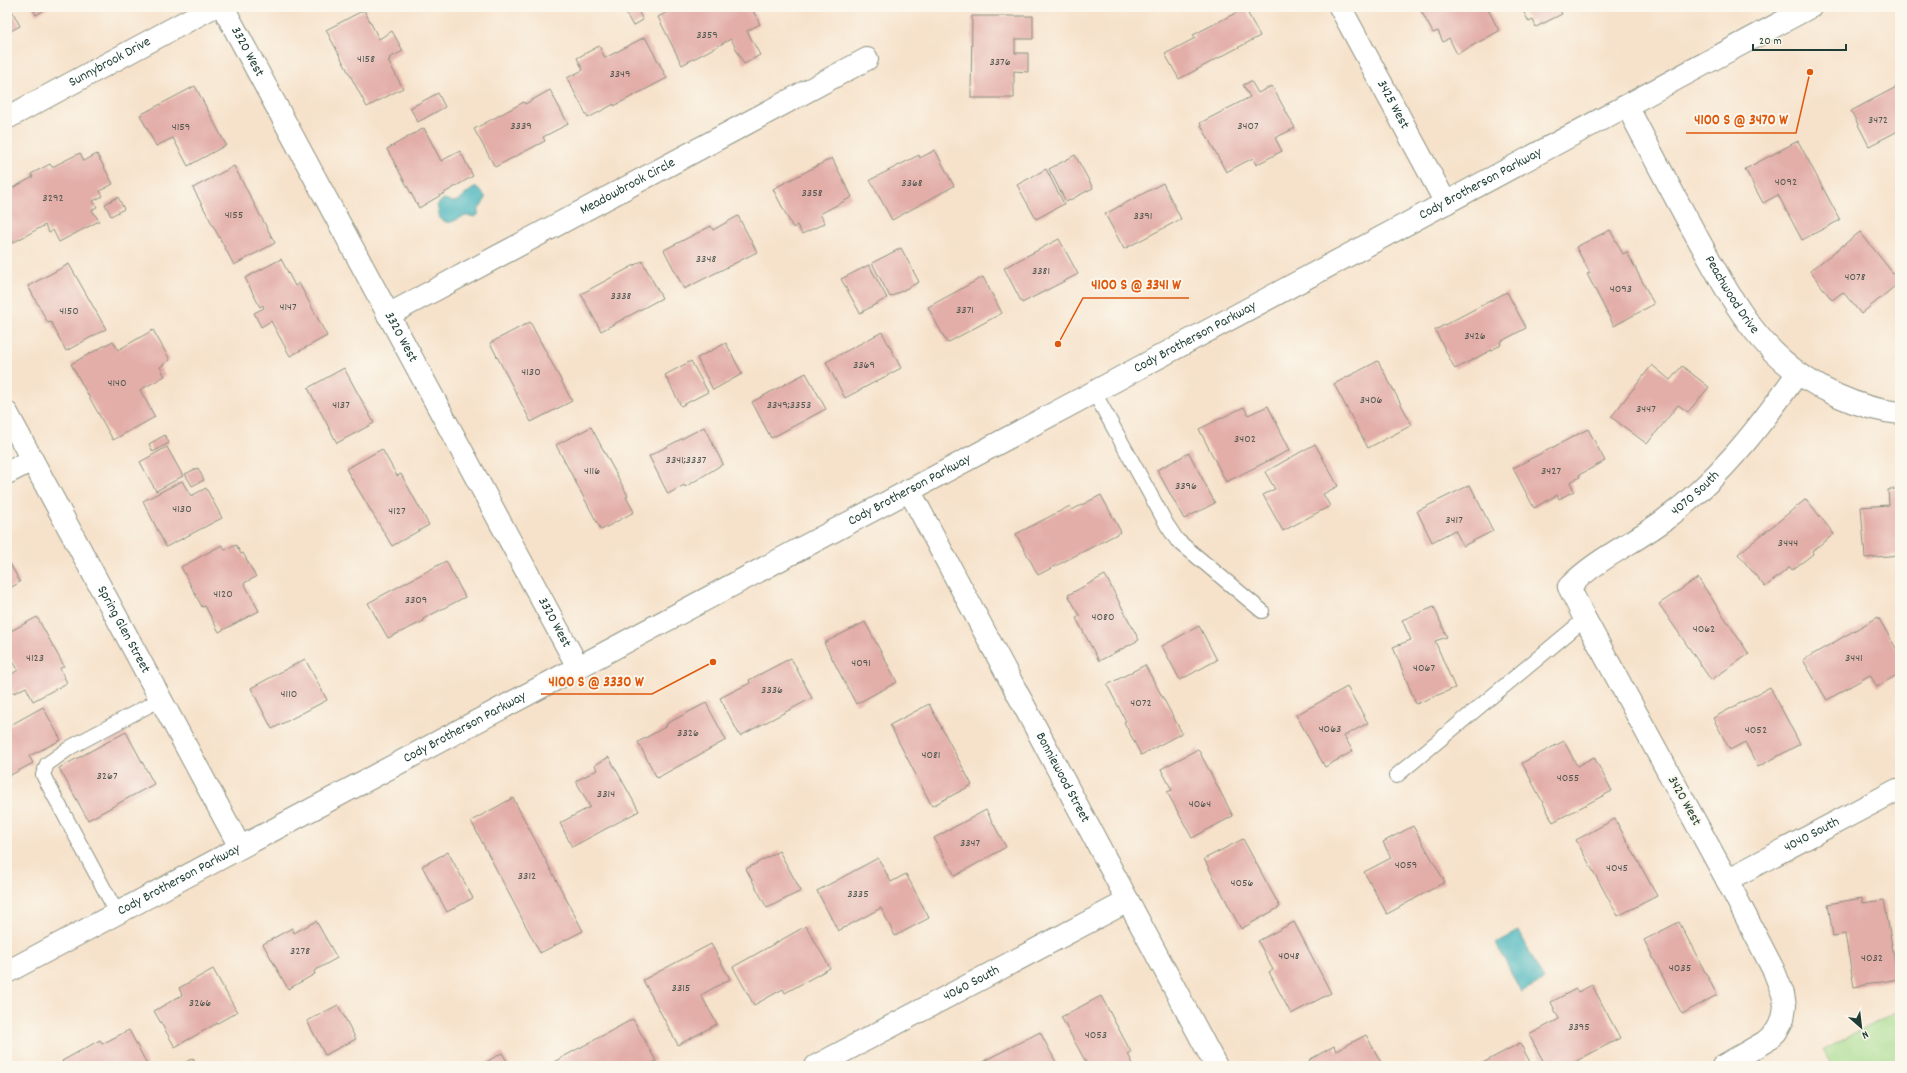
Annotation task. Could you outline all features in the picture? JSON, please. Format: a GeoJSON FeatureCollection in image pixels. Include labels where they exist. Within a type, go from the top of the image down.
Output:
{"type":"FeatureCollection","features":[{"type":"Feature","properties":{"kind":"street","name":"Sunnybrook Drive"},"geometry":{"type":"LineString","coordinates":[[7,118],[214,7]]}},
{"type":"Feature","properties":{"kind":"street","name":"3320 West"},"geometry":{"type":"LineString","coordinates":[[223,7],[578,667]]}},
{"type":"Feature","properties":{"kind":"street","name":"3425 West"},"geometry":{"type":"LineString","coordinates":[[1340,7],[1446,203]]}},
{"type":"Feature","properties":{"kind":"street","name":"Cody Brotherson Parkway"},"geometry":{"type":"LineString","coordinates":[[7,972],[1094,392],[1810,7]]}},
{"type":"Feature","properties":{"kind":"street","name":"Meadowbrook Circle"},"geometry":{"type":"LineString","coordinates":[[388,315],[867,59]]}},
{"type":"Feature","properties":{"kind":"street","name":"Peachwood Drive"},"geometry":{"type":"LineString","coordinates":[[1627,106],[1735,305],[1772,351],[1797,374],[1822,389],[1844,399],[1868,407],[1900,413]]}},
{"type":"Feature","properties":{"kind":"street","name":"4070 South"},"geometry":{"type":"LineString","coordinates":[[1569,587],[1583,573],[1600,560],[1662,522],[1697,495],[1725,468],[1752,436],[1797,374]]}},
{"type":"Feature","properties":{"kind":"street","name":"Spring Glen Street"},"geometry":{"type":"LineString","coordinates":[[7,413],[240,847]]}},
{"type":"Feature","properties":{"kind":"street"},"geometry":{"type":"LineString","coordinates":[[7,473],[32,460]]}},
{"type":"Feature","properties":{"kind":"street","name":"Bonniewood Street"},"geometry":{"type":"LineString","coordinates":[[909,490],[1216,1066]]}},
{"type":"Feature","properties":{"kind":"street","name":"3420 West"},"geometry":{"type":"LineString","coordinates":[[1569,587],[1727,880],[1780,983],[1785,1006],[1783,1019],[1776,1032],[1765,1042],[1722,1066]]}},
{"type":"Feature","properties":{"kind":"street","name":"4040 South"},"geometry":{"type":"LineString","coordinates":[[1727,880],[1897,790]]}},
{"type":"Feature","properties":{"kind":"street","name":"4060 South"},"geometry":{"type":"LineString","coordinates":[[816,1066],[1128,901]]}},
{"type":"Feature","properties":{"kind":"lane"},"geometry":{"type":"LineString","coordinates":[[1094,392],[1167,525],[1177,540],[1262,611]]}},
{"type":"Feature","properties":{"kind":"lane"},"geometry":{"type":"LineString","coordinates":[[1396,776],[1585,619]]}},
{"type":"Feature","properties":{"kind":"lane"},"geometry":{"type":"LineString","coordinates":[[117,913],[43,775],[47,764],[71,747],[161,699]]}},
{"type":"Feature","properties":{"kind":"green space"},"geometry":{"type":"Polygon","coordinates":[[[1900,1010],[1900,1066],[1833,1066],[1824,1050],[1900,1010]]]}},
{"type":"Feature","properties":{"kind":"water"},"geometry":{"type":"Polygon","coordinates":[[[477,187],[485,196],[485,200],[479,209],[478,215],[474,217],[467,216],[448,223],[440,219],[437,205],[443,199],[455,202],[470,190],[477,187]]]}},
{"type":"Feature","properties":{"kind":"water"},"geometry":{"type":"Polygon","coordinates":[[[1519,931],[1544,980],[1521,992],[1496,943],[1519,931]]]}},
{"type":"Feature","properties":{"kind":"building"},"geometry":{"type":"Polygon","coordinates":[[[7,7],[10,7],[20,26],[7,33],[7,7]]]}},
{"type":"Feature","properties":{"kind":"building"},"geometry":{"type":"Polygon","coordinates":[[[32,7],[50,7],[36,15],[32,7]]]}},
{"type":"Feature","properties":{"kind":"building"},"geometry":{"type":"Polygon","coordinates":[[[636,7],[643,20],[633,26],[625,12],[636,7]]]}},
{"type":"Feature","properties":{"kind":"building"},"geometry":{"type":"Polygon","coordinates":[[[677,7],[751,7],[760,24],[747,31],[760,55],[744,64],[731,39],[682,65],[658,17],[677,7]]]}},
{"type":"Feature","properties":{"kind":"building"},"geometry":{"type":"Polygon","coordinates":[[[1419,7],[1487,7],[1499,31],[1457,54],[1449,38],[1443,42],[1438,31],[1433,33],[1419,7]]]}},
{"type":"Feature","properties":{"kind":"building"},"geometry":{"type":"Polygon","coordinates":[[[1521,7],[1558,7],[1562,14],[1536,27],[1533,20],[1529,22],[1521,7]]]}},
{"type":"Feature","properties":{"kind":"building"},"geometry":{"type":"Polygon","coordinates":[[[1245,8],[1260,36],[1179,79],[1165,54],[1195,38],[1193,35],[1245,8]]]}},
{"type":"Feature","properties":{"kind":"building"},"geometry":{"type":"Polygon","coordinates":[[[364,10],[379,39],[392,31],[403,51],[389,58],[390,60],[388,61],[403,88],[367,107],[326,30],[364,10]]]}},
{"type":"Feature","properties":{"kind":"building"},"geometry":{"type":"Polygon","coordinates":[[[972,16],[1033,16],[1033,39],[1015,39],[1015,53],[1028,53],[1028,72],[1014,71],[1014,98],[971,98],[972,16]]]}},
{"type":"Feature","properties":{"kind":"building"},"geometry":{"type":"Polygon","coordinates":[[[645,37],[667,78],[588,118],[567,78],[583,70],[577,58],[599,46],[605,58],[645,37]]]}},
{"type":"Feature","properties":{"kind":"building"},"geometry":{"type":"Polygon","coordinates":[[[1251,81],[1258,93],[1272,86],[1295,128],[1275,138],[1282,151],[1256,165],[1253,158],[1226,172],[1200,123],[1250,97],[1243,85],[1251,81]]]}},
{"type":"Feature","properties":{"kind":"building"},"geometry":{"type":"Polygon","coordinates":[[[1900,85],[1900,130],[1869,146],[1851,111],[1900,85]]]}},
{"type":"Feature","properties":{"kind":"building"},"geometry":{"type":"Polygon","coordinates":[[[195,86],[226,145],[188,166],[173,138],[156,146],[140,115],[195,86]]]}},
{"type":"Feature","properties":{"kind":"building"},"geometry":{"type":"Polygon","coordinates":[[[550,90],[568,124],[543,137],[545,141],[495,167],[474,129],[550,90]]]}},
{"type":"Feature","properties":{"kind":"building"},"geometry":{"type":"Polygon","coordinates":[[[438,93],[445,107],[418,122],[410,108],[438,93]]]}},
{"type":"Feature","properties":{"kind":"building"},"geometry":{"type":"Polygon","coordinates":[[[424,128],[441,161],[460,151],[473,176],[419,208],[387,149],[424,128]]]}},
{"type":"Feature","properties":{"kind":"building"},"geometry":{"type":"Polygon","coordinates":[[[1798,141],[1840,220],[1802,240],[1778,195],[1763,203],[1745,169],[1798,141]]]}},
{"type":"Feature","properties":{"kind":"building"},"geometry":{"type":"Polygon","coordinates":[[[935,150],[954,186],[892,220],[870,180],[919,155],[920,158],[935,150]]]}},
{"type":"Feature","properties":{"kind":"building"},"geometry":{"type":"Polygon","coordinates":[[[80,153],[84,161],[97,154],[113,184],[100,191],[103,196],[93,201],[97,207],[92,210],[99,221],[59,242],[53,230],[49,233],[45,225],[7,246],[7,191],[33,177],[31,174],[50,164],[52,167],[80,153]]]}},
{"type":"Feature","properties":{"kind":"building"},"geometry":{"type":"Polygon","coordinates":[[[1075,155],[1093,188],[1066,202],[1049,169],[1075,155]]]}},
{"type":"Feature","properties":{"kind":"building"},"geometry":{"type":"Polygon","coordinates":[[[832,158],[852,197],[820,214],[825,223],[802,234],[797,225],[793,228],[773,189],[832,158]]]}},
{"type":"Feature","properties":{"kind":"building"},"geometry":{"type":"Polygon","coordinates":[[[234,166],[275,243],[234,265],[193,188],[234,166]]]}},
{"type":"Feature","properties":{"kind":"building"},"geometry":{"type":"Polygon","coordinates":[[[1046,169],[1064,204],[1036,219],[1017,185],[1046,169]]]}},
{"type":"Feature","properties":{"kind":"building"},"geometry":{"type":"Polygon","coordinates":[[[1163,183],[1181,219],[1124,249],[1105,214],[1163,183]]]}},
{"type":"Feature","properties":{"kind":"building"},"geometry":{"type":"Polygon","coordinates":[[[118,197],[124,209],[111,216],[105,204],[118,197]]]}},
{"type":"Feature","properties":{"kind":"building"},"geometry":{"type":"Polygon","coordinates":[[[738,216],[757,252],[684,289],[664,250],[711,226],[713,230],[738,216]]]}},
{"type":"Feature","properties":{"kind":"building"},"geometry":{"type":"Polygon","coordinates":[[[1610,230],[1623,254],[1627,252],[1654,304],[1614,326],[1587,274],[1590,273],[1576,247],[1610,230]]]}},
{"type":"Feature","properties":{"kind":"building"},"geometry":{"type":"Polygon","coordinates":[[[1860,232],[1900,282],[1861,314],[1843,292],[1832,300],[1810,271],[1860,232]]]}},
{"type":"Feature","properties":{"kind":"building"},"geometry":{"type":"Polygon","coordinates":[[[1059,239],[1078,274],[1022,303],[1004,268],[1059,239]]]}},
{"type":"Feature","properties":{"kind":"building"},"geometry":{"type":"Polygon","coordinates":[[[901,248],[919,282],[890,297],[872,263],[901,248]]]}},
{"type":"Feature","properties":{"kind":"building"},"geometry":{"type":"Polygon","coordinates":[[[281,259],[295,286],[299,283],[327,336],[290,356],[271,321],[261,327],[254,313],[264,308],[263,305],[260,307],[245,278],[281,259]]]}},
{"type":"Feature","properties":{"kind":"building"},"geometry":{"type":"Polygon","coordinates":[[[642,261],[662,298],[601,331],[581,294],[642,261]]]}},
{"type":"Feature","properties":{"kind":"building"},"geometry":{"type":"Polygon","coordinates":[[[69,264],[106,329],[66,351],[51,322],[48,323],[28,286],[69,264]]]}},
{"type":"Feature","properties":{"kind":"building"},"geometry":{"type":"Polygon","coordinates":[[[869,265],[887,298],[860,313],[841,279],[869,265]]]}},
{"type":"Feature","properties":{"kind":"building"},"geometry":{"type":"Polygon","coordinates":[[[983,277],[1002,313],[947,343],[928,307],[983,277]]]}},
{"type":"Feature","properties":{"kind":"building"},"geometry":{"type":"Polygon","coordinates":[[[1507,292],[1526,328],[1500,342],[1501,345],[1455,369],[1435,330],[1507,292]]]}},
{"type":"Feature","properties":{"kind":"building"},"geometry":{"type":"Polygon","coordinates":[[[530,322],[572,401],[531,422],[490,343],[530,322]]]}},
{"type":"Feature","properties":{"kind":"building"},"geometry":{"type":"Polygon","coordinates":[[[153,330],[170,360],[160,367],[165,376],[140,390],[155,417],[113,440],[71,364],[113,341],[118,350],[153,330]]]}},
{"type":"Feature","properties":{"kind":"building"},"geometry":{"type":"Polygon","coordinates":[[[882,332],[901,368],[845,398],[826,362],[882,332]]]}},
{"type":"Feature","properties":{"kind":"building"},"geometry":{"type":"Polygon","coordinates":[[[726,343],[742,374],[713,390],[697,358],[726,343]]]}},
{"type":"Feature","properties":{"kind":"building"},"geometry":{"type":"Polygon","coordinates":[[[691,361],[708,392],[681,406],[665,375],[691,361]]]}},
{"type":"Feature","properties":{"kind":"building"},"geometry":{"type":"Polygon","coordinates":[[[1378,361],[1412,425],[1368,448],[1334,384],[1378,361]]]}},
{"type":"Feature","properties":{"kind":"building"},"geometry":{"type":"Polygon","coordinates":[[[1652,365],[1670,380],[1682,366],[1709,387],[1688,412],[1678,405],[1647,444],[1611,417],[1652,365]]]}},
{"type":"Feature","properties":{"kind":"building"},"geometry":{"type":"Polygon","coordinates":[[[344,368],[374,423],[337,443],[308,388],[344,368]]]}},
{"type":"Feature","properties":{"kind":"building"},"geometry":{"type":"Polygon","coordinates":[[[806,373],[826,409],[771,438],[752,402],[806,373]]]}},
{"type":"Feature","properties":{"kind":"building"},"geometry":{"type":"Polygon","coordinates":[[[1268,406],[1290,450],[1226,482],[1199,429],[1244,407],[1248,415],[1268,406]]]}},
{"type":"Feature","properties":{"kind":"building"},"geometry":{"type":"Polygon","coordinates":[[[591,427],[628,496],[626,497],[634,512],[601,530],[556,445],[591,427]]]}},
{"type":"Feature","properties":{"kind":"building"},"geometry":{"type":"Polygon","coordinates":[[[704,427],[723,464],[685,487],[684,485],[668,494],[649,456],[704,427]]]}},
{"type":"Feature","properties":{"kind":"building"},"geometry":{"type":"Polygon","coordinates":[[[1588,429],[1605,461],[1579,475],[1580,477],[1570,482],[1574,491],[1559,499],[1557,495],[1534,508],[1513,468],[1588,429]]]}},
{"type":"Feature","properties":{"kind":"building"},"geometry":{"type":"Polygon","coordinates":[[[165,435],[169,443],[153,452],[149,444],[165,435]]]}},
{"type":"Feature","properties":{"kind":"building"},"geometry":{"type":"Polygon","coordinates":[[[1315,444],[1338,486],[1323,494],[1330,506],[1283,531],[1263,495],[1275,489],[1265,472],[1315,444]]]}},
{"type":"Feature","properties":{"kind":"building"},"geometry":{"type":"Polygon","coordinates":[[[167,447],[183,476],[156,491],[140,462],[167,447]]]}},
{"type":"Feature","properties":{"kind":"building"},"geometry":{"type":"Polygon","coordinates":[[[382,449],[397,476],[401,474],[429,525],[392,546],[346,469],[382,449]]]}},
{"type":"Feature","properties":{"kind":"building"},"geometry":{"type":"Polygon","coordinates":[[[1189,453],[1215,503],[1184,519],[1157,470],[1189,453]]]}},
{"type":"Feature","properties":{"kind":"building"},"geometry":{"type":"Polygon","coordinates":[[[198,468],[204,480],[192,486],[185,474],[198,468]]]}},
{"type":"Feature","properties":{"kind":"building"},"geometry":{"type":"Polygon","coordinates":[[[182,481],[191,496],[206,488],[222,518],[166,547],[143,501],[182,481]]]}},
{"type":"Feature","properties":{"kind":"building"},"geometry":{"type":"Polygon","coordinates":[[[1470,485],[1493,531],[1463,546],[1455,530],[1432,542],[1417,511],[1470,485]]]}},
{"type":"Feature","properties":{"kind":"building"},"geometry":{"type":"Polygon","coordinates":[[[1900,488],[1900,555],[1865,558],[1861,507],[1889,505],[1888,490],[1900,488]]]}},
{"type":"Feature","properties":{"kind":"building"},"geometry":{"type":"Polygon","coordinates":[[[1101,495],[1121,532],[1038,575],[1016,534],[1070,506],[1072,510],[1101,495]]]}},
{"type":"Feature","properties":{"kind":"building"},"geometry":{"type":"Polygon","coordinates":[[[1806,499],[1834,534],[1812,551],[1813,554],[1792,570],[1790,567],[1765,587],[1738,554],[1806,499]]]}},
{"type":"Feature","properties":{"kind":"building"},"geometry":{"type":"Polygon","coordinates":[[[222,545],[225,550],[236,545],[241,554],[243,553],[256,577],[244,583],[259,611],[219,632],[205,606],[202,607],[181,567],[222,545]]]}},
{"type":"Feature","properties":{"kind":"building"},"geometry":{"type":"Polygon","coordinates":[[[7,558],[20,582],[7,590],[7,558]]]}},
{"type":"Feature","properties":{"kind":"building"},"geometry":{"type":"Polygon","coordinates":[[[446,561],[465,597],[423,619],[424,621],[388,638],[368,603],[446,561]]]}},
{"type":"Feature","properties":{"kind":"building"},"geometry":{"type":"Polygon","coordinates":[[[1105,575],[1139,640],[1099,661],[1076,618],[1080,616],[1068,595],[1105,575]]]}},
{"type":"Feature","properties":{"kind":"building"},"geometry":{"type":"Polygon","coordinates":[[[1698,578],[1749,654],[1711,680],[1659,604],[1698,578]]]}},
{"type":"Feature","properties":{"kind":"building"},"geometry":{"type":"Polygon","coordinates":[[[1434,607],[1447,637],[1435,641],[1455,688],[1416,704],[1393,647],[1411,640],[1402,620],[1434,607]]]}},
{"type":"Feature","properties":{"kind":"building"},"geometry":{"type":"Polygon","coordinates":[[[37,617],[64,666],[60,668],[67,683],[33,701],[26,687],[14,693],[7,682],[7,677],[18,670],[7,651],[7,633],[37,617]]]}},
{"type":"Feature","properties":{"kind":"building"},"geometry":{"type":"Polygon","coordinates":[[[1878,617],[1900,655],[1900,673],[1877,687],[1870,675],[1827,700],[1803,660],[1878,617]]]}},
{"type":"Feature","properties":{"kind":"building"},"geometry":{"type":"Polygon","coordinates":[[[865,622],[897,682],[856,704],[824,643],[865,622]]]}},
{"type":"Feature","properties":{"kind":"building"},"geometry":{"type":"Polygon","coordinates":[[[1199,626],[1217,660],[1180,680],[1162,646],[1199,626]]]}},
{"type":"Feature","properties":{"kind":"building"},"geometry":{"type":"Polygon","coordinates":[[[791,658],[812,698],[740,736],[720,698],[750,683],[749,680],[791,658]]]}},
{"type":"Feature","properties":{"kind":"building"},"geometry":{"type":"Polygon","coordinates":[[[305,659],[327,700],[272,729],[251,688],[305,659]]]}},
{"type":"Feature","properties":{"kind":"building"},"geometry":{"type":"Polygon","coordinates":[[[1145,665],[1182,733],[1141,755],[1124,722],[1126,721],[1107,685],[1145,665]]]}},
{"type":"Feature","properties":{"kind":"building"},"geometry":{"type":"Polygon","coordinates":[[[1347,687],[1368,723],[1344,736],[1353,751],[1325,767],[1296,715],[1347,687]]]}},
{"type":"Feature","properties":{"kind":"building"},"geometry":{"type":"Polygon","coordinates":[[[1770,687],[1800,744],[1758,767],[1745,742],[1730,750],[1713,718],[1770,687]]]}},
{"type":"Feature","properties":{"kind":"building"},"geometry":{"type":"Polygon","coordinates":[[[706,703],[726,740],[657,778],[638,742],[667,726],[666,724],[706,703]]]}},
{"type":"Feature","properties":{"kind":"building"},"geometry":{"type":"Polygon","coordinates":[[[929,704],[972,785],[932,806],[890,725],[929,704]]]}},
{"type":"Feature","properties":{"kind":"building"},"geometry":{"type":"Polygon","coordinates":[[[43,707],[61,740],[29,756],[33,763],[7,777],[7,727],[43,707]]]}},
{"type":"Feature","properties":{"kind":"building"},"geometry":{"type":"Polygon","coordinates":[[[126,732],[154,784],[88,820],[59,768],[126,732]]]}},
{"type":"Feature","properties":{"kind":"building"},"geometry":{"type":"Polygon","coordinates":[[[1564,741],[1577,766],[1594,757],[1612,791],[1553,822],[1522,763],[1564,741]]]}},
{"type":"Feature","properties":{"kind":"building"},"geometry":{"type":"Polygon","coordinates":[[[1198,749],[1233,816],[1192,838],[1167,792],[1172,790],[1161,769],[1198,749]]]}},
{"type":"Feature","properties":{"kind":"building"},"geometry":{"type":"Polygon","coordinates":[[[609,757],[639,811],[572,847],[560,823],[590,807],[576,781],[597,770],[595,765],[609,757]]]}},
{"type":"Feature","properties":{"kind":"building"},"geometry":{"type":"Polygon","coordinates":[[[513,798],[583,931],[540,953],[471,821],[513,798]]]}},
{"type":"Feature","properties":{"kind":"building"},"geometry":{"type":"Polygon","coordinates":[[[986,810],[1006,847],[955,876],[934,838],[986,810]]]}},
{"type":"Feature","properties":{"kind":"building"},"geometry":{"type":"Polygon","coordinates":[[[1615,819],[1657,896],[1618,916],[1576,840],[1615,819]]]}},
{"type":"Feature","properties":{"kind":"building"},"geometry":{"type":"Polygon","coordinates":[[[1413,826],[1445,882],[1387,914],[1364,872],[1391,858],[1383,842],[1413,826]]]}},
{"type":"Feature","properties":{"kind":"building"},"geometry":{"type":"Polygon","coordinates":[[[1243,839],[1280,907],[1241,929],[1204,859],[1243,839]]]}},
{"type":"Feature","properties":{"kind":"building"},"geometry":{"type":"Polygon","coordinates":[[[779,851],[801,891],[767,908],[746,869],[779,851]]]}},
{"type":"Feature","properties":{"kind":"building"},"geometry":{"type":"Polygon","coordinates":[[[448,852],[473,898],[447,912],[422,866],[448,852]]]}},
{"type":"Feature","properties":{"kind":"building"},"geometry":{"type":"Polygon","coordinates":[[[878,858],[891,882],[906,874],[929,918],[895,936],[881,908],[838,931],[817,891],[878,858]]]}},
{"type":"Feature","properties":{"kind":"building"},"geometry":{"type":"Polygon","coordinates":[[[1862,898],[1862,903],[1884,900],[1898,979],[1854,987],[1845,934],[1833,936],[1828,904],[1862,898]]]}},
{"type":"Feature","properties":{"kind":"building"},"geometry":{"type":"Polygon","coordinates":[[[316,921],[337,958],[314,971],[315,974],[288,989],[263,944],[292,928],[294,933],[316,921]]]}},
{"type":"Feature","properties":{"kind":"building"},"geometry":{"type":"Polygon","coordinates":[[[1294,922],[1331,993],[1291,1014],[1269,972],[1273,970],[1258,941],[1294,922]]]}},
{"type":"Feature","properties":{"kind":"building"},"geometry":{"type":"Polygon","coordinates":[[[1679,922],[1717,995],[1682,1014],[1644,940],[1679,922]]]}},
{"type":"Feature","properties":{"kind":"building"},"geometry":{"type":"Polygon","coordinates":[[[806,926],[830,968],[785,993],[783,989],[754,1005],[733,967],[806,926]]]}},
{"type":"Feature","properties":{"kind":"building"},"geometry":{"type":"Polygon","coordinates":[[[711,944],[730,979],[701,995],[717,1024],[678,1045],[643,980],[711,944]]]}},
{"type":"Feature","properties":{"kind":"building"},"geometry":{"type":"Polygon","coordinates":[[[213,969],[237,1012],[175,1047],[154,1011],[182,995],[179,988],[213,969]]]}},
{"type":"Feature","properties":{"kind":"building"},"geometry":{"type":"Polygon","coordinates":[[[1592,985],[1620,1038],[1567,1066],[1546,1066],[1529,1035],[1559,1019],[1551,1002],[1576,989],[1578,992],[1592,985]]]}},
{"type":"Feature","properties":{"kind":"building"},"geometry":{"type":"Polygon","coordinates":[[[1101,996],[1131,1052],[1128,1054],[1134,1066],[1088,1066],[1061,1017],[1101,996]]]}},
{"type":"Feature","properties":{"kind":"building"},"geometry":{"type":"Polygon","coordinates":[[[338,1005],[356,1039],[325,1055],[307,1021],[338,1005]]]}},
{"type":"Feature","properties":{"kind":"building"},"geometry":{"type":"Polygon","coordinates":[[[633,1019],[656,1061],[648,1066],[552,1066],[550,1064],[633,1019]]]}},
{"type":"Feature","properties":{"kind":"building"},"geometry":{"type":"Polygon","coordinates":[[[129,1030],[148,1066],[64,1066],[62,1061],[100,1040],[102,1044],[129,1030]]]}},
{"type":"Feature","properties":{"kind":"building"},"geometry":{"type":"Polygon","coordinates":[[[1040,1032],[1058,1066],[984,1066],[982,1062],[1040,1032]]]}},
{"type":"Feature","properties":{"kind":"building"},"geometry":{"type":"Polygon","coordinates":[[[1366,1035],[1383,1066],[1313,1066],[1309,1060],[1334,1046],[1336,1051],[1366,1035]]]}},
{"type":"Feature","properties":{"kind":"building"},"geometry":{"type":"Polygon","coordinates":[[[1520,1043],[1532,1066],[1477,1066],[1520,1043]]]}},
{"type":"Feature","properties":{"kind":"building"},"geometry":{"type":"Polygon","coordinates":[[[502,1053],[510,1066],[479,1066],[502,1053]]]}},
{"type":"Feature","properties":{"kind":"building"},"geometry":{"type":"Polygon","coordinates":[[[193,1058],[197,1066],[179,1066],[193,1058]]]}},
{"type":"Feature","properties":{"kind":"place","name":"4100 S @ 3470 W"},"geometry":{"type":"Point","coordinates":[1810,72]}},
{"type":"Feature","properties":{"kind":"place","name":"4100 S @ 3341 W"},"geometry":{"type":"Point","coordinates":[1058,344]}},
{"type":"Feature","properties":{"kind":"place","name":"4100 S @ 3330 W"},"geometry":{"type":"Point","coordinates":[713,662]}}]}
